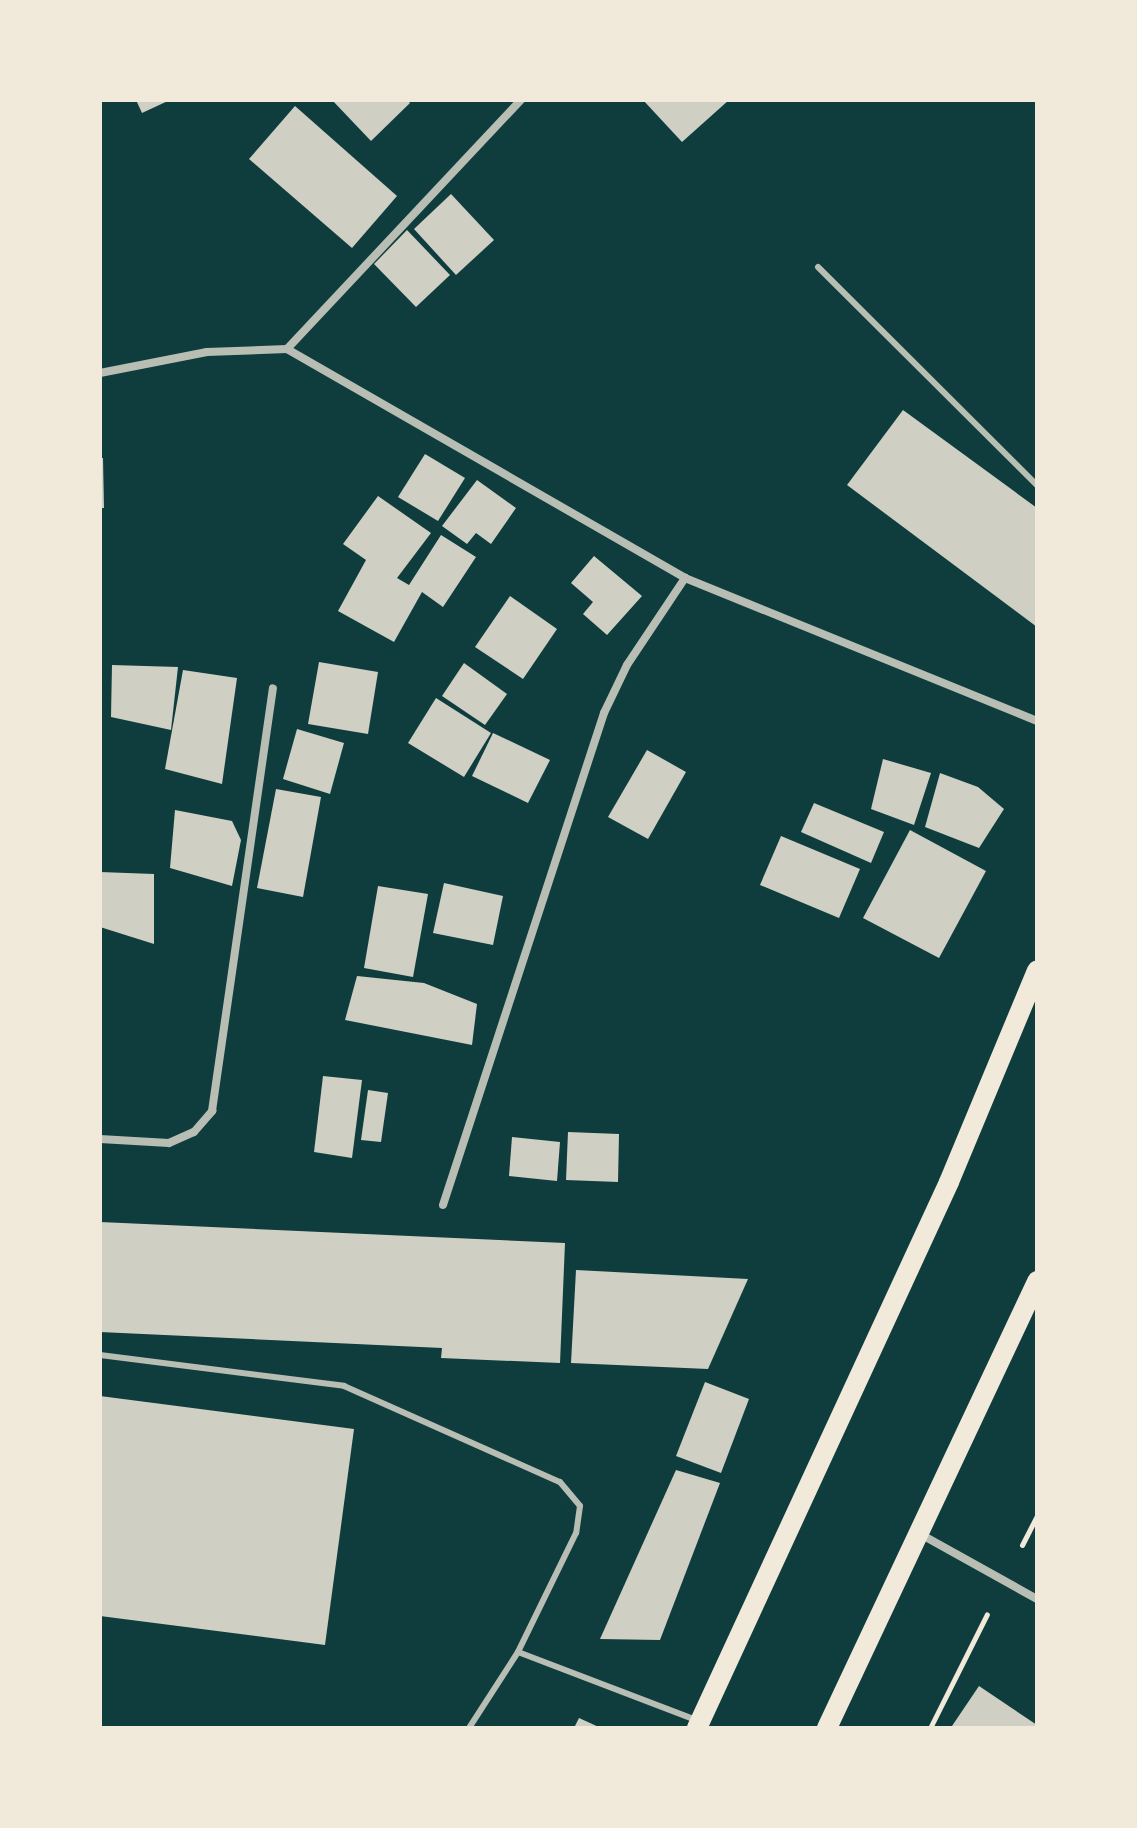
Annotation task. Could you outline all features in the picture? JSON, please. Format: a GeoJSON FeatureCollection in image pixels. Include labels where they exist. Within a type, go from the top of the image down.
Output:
{"type":"FeatureCollection","features":[{"type":"Feature","properties":{"kind":"main road"},"geometry":{"type":"LineString","coordinates":[[699,1725],[949,1182],[1037,971]]}},
{"type":"Feature","properties":{"kind":"main road"},"geometry":{"type":"LineString","coordinates":[[827,1728],[922,1535],[1037,1281]]}},
{"type":"Feature","properties":{"kind":"street"},"geometry":{"type":"LineString","coordinates":[[287,349],[521,100]]}},
{"type":"Feature","properties":{"kind":"street"},"geometry":{"type":"LineString","coordinates":[[100,373],[207,352],[287,349],[685,578],[1037,721]]}},
{"type":"Feature","properties":{"kind":"street"},"geometry":{"type":"LineString","coordinates":[[443,1205],[604,713],[627,665],[685,578]]}},
{"type":"Feature","properties":{"kind":"street"},"geometry":{"type":"LineString","coordinates":[[100,1139],[169,1143],[194,1132],[212,1111],[273,688]]}},
{"type":"Feature","properties":{"kind":"street"},"geometry":{"type":"LineString","coordinates":[[922,1535],[1003,1583],[1037,1599]]}},
{"type":"Feature","properties":{"kind":"lane"},"geometry":{"type":"LineString","coordinates":[[818,267],[1037,485]]}},
{"type":"Feature","properties":{"kind":"lane"},"geometry":{"type":"LineString","coordinates":[[100,1355],[344,1386],[560,1482],[580,1506],[576,1533],[518,1652],[469,1728]]}},
{"type":"Feature","properties":{"kind":"lane"},"geometry":{"type":"LineString","coordinates":[[518,1652],[699,1725]]}},
{"type":"Feature","properties":{"kind":"path"},"geometry":{"type":"LineString","coordinates":[[930,1728],[1037,1516]]}},
{"type":"Feature","properties":{"kind":"building"},"geometry":{"type":"Polygon","coordinates":[[[136,100],[170,100],[142,113],[136,100]]]}},
{"type":"Feature","properties":{"kind":"building"},"geometry":{"type":"Polygon","coordinates":[[[332,100],[407,100],[410,103],[371,141],[332,100]]]}},
{"type":"Feature","properties":{"kind":"building"},"geometry":{"type":"Polygon","coordinates":[[[643,100],[729,100],[682,142],[643,100]]]}},
{"type":"Feature","properties":{"kind":"building"},"geometry":{"type":"Polygon","coordinates":[[[295,106],[397,196],[352,248],[249,159],[295,106]]]}},
{"type":"Feature","properties":{"kind":"building"},"geometry":{"type":"Polygon","coordinates":[[[451,194],[494,240],[456,275],[414,229],[451,194]]]}},
{"type":"Feature","properties":{"kind":"building"},"geometry":{"type":"Polygon","coordinates":[[[407,230],[450,275],[416,307],[374,264],[407,230]]]}},
{"type":"Feature","properties":{"kind":"building"},"geometry":{"type":"Polygon","coordinates":[[[903,410],[1037,508],[1037,627],[847,485],[903,410]]]}},
{"type":"Feature","properties":{"kind":"building"},"geometry":{"type":"Polygon","coordinates":[[[425,454],[465,478],[438,521],[398,497],[425,454]]]}},
{"type":"Feature","properties":{"kind":"building"},"geometry":{"type":"Polygon","coordinates":[[[100,458],[103,458],[104,508],[100,508],[100,458]]]}},
{"type":"Feature","properties":{"kind":"building"},"geometry":{"type":"Polygon","coordinates":[[[477,480],[516,508],[491,544],[476,533],[467,544],[442,526],[477,480]]]}},
{"type":"Feature","properties":{"kind":"building"},"geometry":{"type":"Polygon","coordinates":[[[378,496],[431,533],[397,578],[409,585],[441,535],[476,557],[443,607],[422,592],[394,642],[338,611],[366,560],[343,544],[378,496]]]}},
{"type":"Feature","properties":{"kind":"building"},"geometry":{"type":"Polygon","coordinates":[[[594,556],[642,596],[607,635],[583,614],[593,602],[571,583],[594,556]]]}},
{"type":"Feature","properties":{"kind":"building"},"geometry":{"type":"Polygon","coordinates":[[[510,596],[557,629],[523,679],[475,647],[510,596]]]}},
{"type":"Feature","properties":{"kind":"building"},"geometry":{"type":"Polygon","coordinates":[[[319,662],[378,672],[368,734],[308,724],[319,662]]]}},
{"type":"Feature","properties":{"kind":"building"},"geometry":{"type":"Polygon","coordinates":[[[464,663],[507,694],[485,725],[442,696],[464,663]]]}},
{"type":"Feature","properties":{"kind":"building"},"geometry":{"type":"Polygon","coordinates":[[[112,665],[178,667],[171,730],[111,717],[112,665]]]}},
{"type":"Feature","properties":{"kind":"building"},"geometry":{"type":"Polygon","coordinates":[[[183,670],[237,678],[222,784],[165,769],[183,670]]]}},
{"type":"Feature","properties":{"kind":"building"},"geometry":{"type":"Polygon","coordinates":[[[436,698],[491,733],[464,777],[408,743],[436,698]]]}},
{"type":"Feature","properties":{"kind":"building"},"geometry":{"type":"Polygon","coordinates":[[[297,729],[344,743],[330,794],[283,779],[297,729]]]}},
{"type":"Feature","properties":{"kind":"building"},"geometry":{"type":"Polygon","coordinates":[[[493,733],[550,760],[528,803],[472,776],[493,733]]]}},
{"type":"Feature","properties":{"kind":"building"},"geometry":{"type":"Polygon","coordinates":[[[647,750],[686,772],[648,839],[608,817],[647,750]]]}},
{"type":"Feature","properties":{"kind":"building"},"geometry":{"type":"Polygon","coordinates":[[[883,759],[931,773],[914,825],[871,809],[883,759]]]}},
{"type":"Feature","properties":{"kind":"building"},"geometry":{"type":"Polygon","coordinates":[[[940,773],[978,787],[1004,809],[979,848],[925,827],[940,773]]]}},
{"type":"Feature","properties":{"kind":"building"},"geometry":{"type":"Polygon","coordinates":[[[276,789],[321,797],[303,897],[257,888],[276,789]]]}},
{"type":"Feature","properties":{"kind":"building"},"geometry":{"type":"Polygon","coordinates":[[[814,803],[884,832],[871,863],[801,832],[814,803]]]}},
{"type":"Feature","properties":{"kind":"building"},"geometry":{"type":"Polygon","coordinates":[[[175,810],[232,821],[241,840],[232,886],[170,868],[175,810]]]}},
{"type":"Feature","properties":{"kind":"building"},"geometry":{"type":"Polygon","coordinates":[[[910,830],[986,871],[939,958],[863,918],[910,830]]]}},
{"type":"Feature","properties":{"kind":"building"},"geometry":{"type":"Polygon","coordinates":[[[781,836],[860,869],[839,918],[760,885],[781,836]]]}},
{"type":"Feature","properties":{"kind":"building"},"geometry":{"type":"Polygon","coordinates":[[[100,872],[154,874],[154,944],[100,927],[100,872]]]}},
{"type":"Feature","properties":{"kind":"building"},"geometry":{"type":"Polygon","coordinates":[[[444,883],[503,896],[493,945],[433,933],[444,883]]]}},
{"type":"Feature","properties":{"kind":"building"},"geometry":{"type":"Polygon","coordinates":[[[378,886],[428,894],[413,977],[364,968],[378,886]]]}},
{"type":"Feature","properties":{"kind":"building"},"geometry":{"type":"Polygon","coordinates":[[[357,976],[424,983],[477,1004],[472,1045],[345,1020],[357,976]]]}},
{"type":"Feature","properties":{"kind":"building"},"geometry":{"type":"Polygon","coordinates":[[[323,1076],[362,1080],[352,1158],[314,1152],[323,1076]]]}},
{"type":"Feature","properties":{"kind":"building"},"geometry":{"type":"Polygon","coordinates":[[[368,1090],[388,1093],[381,1142],[361,1140],[368,1090]]]}},
{"type":"Feature","properties":{"kind":"building"},"geometry":{"type":"Polygon","coordinates":[[[568,1132],[619,1134],[618,1182],[566,1180],[568,1132]]]}},
{"type":"Feature","properties":{"kind":"building"},"geometry":{"type":"Polygon","coordinates":[[[512,1137],[560,1142],[557,1181],[509,1176],[512,1137]]]}},
{"type":"Feature","properties":{"kind":"building"},"geometry":{"type":"Polygon","coordinates":[[[100,1222],[565,1243],[560,1363],[441,1358],[442,1348],[100,1332],[100,1222]]]}},
{"type":"Feature","properties":{"kind":"building"},"geometry":{"type":"Polygon","coordinates":[[[576,1270],[748,1279],[708,1369],[571,1363],[576,1270]]]}},
{"type":"Feature","properties":{"kind":"building"},"geometry":{"type":"Polygon","coordinates":[[[705,1382],[749,1399],[721,1473],[676,1456],[705,1382]]]}},
{"type":"Feature","properties":{"kind":"building"},"geometry":{"type":"Polygon","coordinates":[[[100,1396],[354,1429],[325,1645],[100,1616],[100,1396]]]}},
{"type":"Feature","properties":{"kind":"building"},"geometry":{"type":"Polygon","coordinates":[[[676,1470],[720,1483],[660,1640],[600,1639],[676,1470]]]}},
{"type":"Feature","properties":{"kind":"building"},"geometry":{"type":"Polygon","coordinates":[[[979,1686],[1037,1725],[1037,1728],[952,1726],[979,1686]]]}},
{"type":"Feature","properties":{"kind":"building"},"geometry":{"type":"Polygon","coordinates":[[[579,1718],[601,1728],[574,1728],[579,1718]]]}}]}
